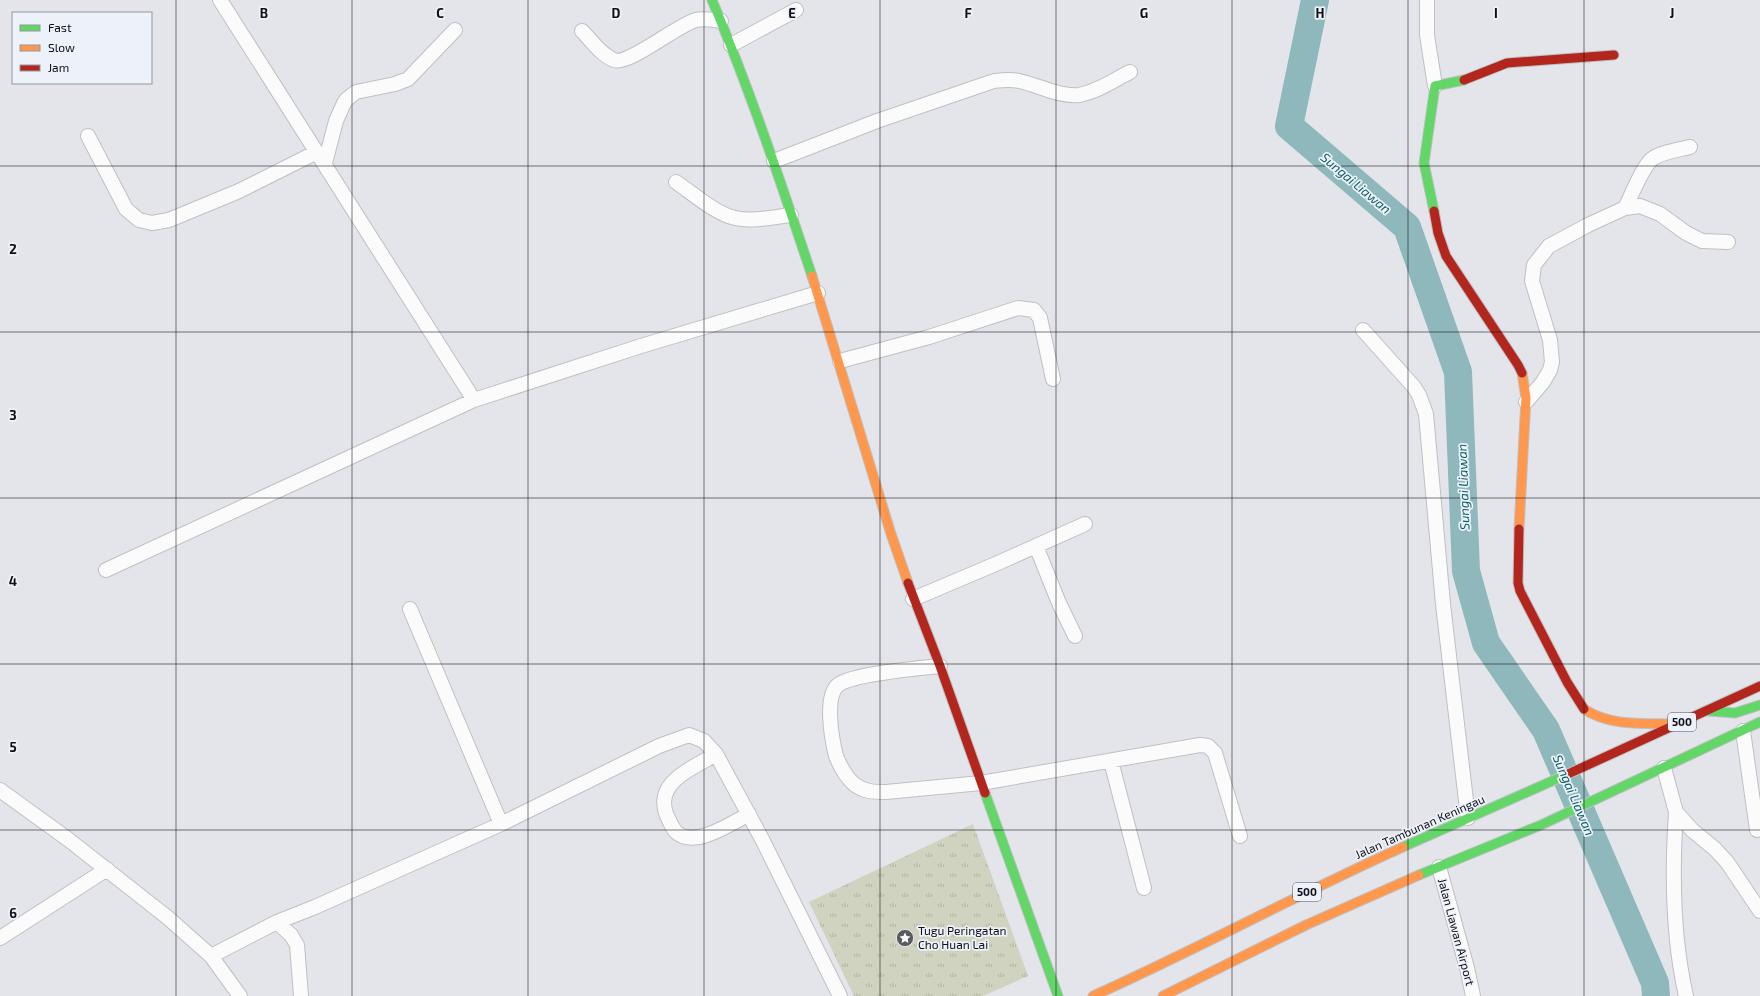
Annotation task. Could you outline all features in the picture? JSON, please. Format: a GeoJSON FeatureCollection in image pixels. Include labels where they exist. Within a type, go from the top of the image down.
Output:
{"type":"FeatureCollection","features":[{"type":"Feature","properties":{"kind":"street"},"geometry":{"type":"LineString","coordinates":[[220,0],[474,400]]}},
{"type":"Feature","properties":{"kind":"street"},"geometry":{"type":"LineString","coordinates":[[712,0],[731,45],[774,161],[840,361],[891,534],[913,599],[940,666],[1058,996]]}},
{"type":"Feature","properties":{"kind":"street"},"geometry":{"type":"LineString","coordinates":[[1427,0],[1426,24],[1435,86],[1424,163],[1438,233],[1446,256],[1518,365],[1525,384],[1526,402],[1518,583],[1524,598],[1567,682],[1582,707],[1592,714],[1614,721],[1677,724]]}},
{"type":"Feature","properties":{"kind":"street"},"geometry":{"type":"LineString","coordinates":[[731,45],[796,10]]}},
{"type":"Feature","properties":{"kind":"street"},"geometry":{"type":"LineString","coordinates":[[582,31],[607,56],[615,61],[620,61],[633,56],[691,22],[703,19],[721,21]]}},
{"type":"Feature","properties":{"kind":"street"},"geometry":{"type":"LineString","coordinates":[[88,136],[126,209],[139,220],[152,222],[169,220],[321,158],[340,111],[347,99],[356,92],[395,84],[408,79],[455,30]]}},
{"type":"Feature","properties":{"kind":"street"},"geometry":{"type":"LineString","coordinates":[[1435,86],[1479,76],[1507,62],[1614,54]]}},
{"type":"Feature","properties":{"kind":"street"},"geometry":{"type":"LineString","coordinates":[[774,161],[876,122],[994,81],[1018,80],[1065,94],[1077,95],[1096,89],[1130,72]]}},
{"type":"Feature","properties":{"kind":"street"},"geometry":{"type":"LineString","coordinates":[[1625,208],[1645,168],[1652,160],[1660,155],[1690,147]]}},
{"type":"Feature","properties":{"kind":"street"},"geometry":{"type":"LineString","coordinates":[[676,182],[714,208],[734,218],[749,220],[791,215]]}},
{"type":"Feature","properties":{"kind":"street"},"geometry":{"type":"LineString","coordinates":[[1526,402],[1543,382],[1550,370],[1552,362],[1550,340],[1532,281],[1534,265],[1549,246],[1588,225],[1625,208],[1640,206],[1660,214],[1686,233],[1702,241],[1728,242]]}},
{"type":"Feature","properties":{"kind":"street"},"geometry":{"type":"LineString","coordinates":[[106,570],[474,400],[641,346],[818,293]]}},
{"type":"Feature","properties":{"kind":"street"},"geometry":{"type":"LineString","coordinates":[[840,361],[929,337],[1011,309],[1026,308],[1034,310],[1040,318],[1053,380]]}},
{"type":"Feature","properties":{"kind":"street"},"geometry":{"type":"LineString","coordinates":[[1363,330],[1414,387],[1419,395],[1426,414],[1443,604],[1468,818]]}},
{"type":"Feature","properties":{"kind":"street"},"geometry":{"type":"LineString","coordinates":[[913,599],[1085,524]]}},
{"type":"Feature","properties":{"kind":"street"},"geometry":{"type":"LineString","coordinates":[[1036,546],[1054,591],[1075,636]]}},
{"type":"Feature","properties":{"kind":"street"},"geometry":{"type":"LineString","coordinates":[[410,609],[501,824]]}},
{"type":"Feature","properties":{"kind":"street"},"geometry":{"type":"LineString","coordinates":[[940,666],[853,678],[837,685],[831,696],[830,708],[833,742],[837,757],[844,773],[854,784],[871,792],[891,792],[981,782],[1200,745],[1208,746],[1215,753],[1219,762],[1240,836]]}},
{"type":"Feature","properties":{"kind":"street","name":"Jalan Tambunan Keningau"},"geometry":{"type":"LineString","coordinates":[[1093,996],[1140,976],[1341,875],[1603,759],[1760,686]]}},
{"type":"Feature","properties":{"kind":"street"},"geometry":{"type":"LineString","coordinates":[[1708,711],[1724,714],[1736,714],[1760,705]]}},
{"type":"Feature","properties":{"kind":"street","name":"500"},"geometry":{"type":"LineString","coordinates":[[1163,996],[1306,925],[1439,867],[1541,825],[1760,722]]}},
{"type":"Feature","properties":{"kind":"street"},"geometry":{"type":"LineString","coordinates":[[1743,731],[1756,830]]}},
{"type":"Feature","properties":{"kind":"street"},"geometry":{"type":"LineString","coordinates":[[211,956],[277,922],[315,907],[501,824],[659,746],[689,735],[704,741],[716,754],[749,814],[840,996]]}},
{"type":"Feature","properties":{"kind":"street"},"geometry":{"type":"LineString","coordinates":[[716,754],[678,778],[670,786],[664,798],[665,807],[673,828],[677,833],[683,836],[690,838],[702,837],[715,832],[749,814]]}},
{"type":"Feature","properties":{"kind":"street"},"geometry":{"type":"LineString","coordinates":[[1111,761],[1144,888]]}},
{"type":"Feature","properties":{"kind":"street"},"geometry":{"type":"LineString","coordinates":[[1664,768],[1676,812],[1674,872],[1679,968],[1686,996]]}},
{"type":"Feature","properties":{"kind":"street"},"geometry":{"type":"LineString","coordinates":[[0,790],[107,869],[167,917],[211,956],[240,996]]}},
{"type":"Feature","properties":{"kind":"street"},"geometry":{"type":"LineString","coordinates":[[1676,812],[1692,830],[1716,849],[1727,862],[1760,911]]}},
{"type":"Feature","properties":{"kind":"street","name":"Jalan Liawan Airport"},"geometry":{"type":"LineString","coordinates":[[1439,867],[1467,968],[1473,996]]}},
{"type":"Feature","properties":{"kind":"street"},"geometry":{"type":"LineString","coordinates":[[0,938],[107,869]]}},
{"type":"Feature","properties":{"kind":"street"},"geometry":{"type":"LineString","coordinates":[[277,922],[291,935],[297,945],[301,996]]}},
{"type":"Feature","properties":{"kind":"green space"},"geometry":{"type":"Polygon","coordinates":[[[973,824],[1028,976],[983,996],[854,996],[809,902],[973,824]]]}},
{"type":"Feature","properties":{"kind":"waterway","name":"Sungai Liawan"},"geometry":{"type":"LineString","coordinates":[[1315,0],[1289,126],[1407,227],[1458,372],[1466,571],[1486,643],[1546,730],[1655,983],[1656,996]]}},
{"type":"Feature","properties":{"kind":"traffic: fast"},"geometry":{"type":"LineString","coordinates":[[712,0],[752,102],[812,276]]}},
{"type":"Feature","properties":{"kind":"traffic: fast"},"geometry":{"type":"LineString","coordinates":[[1434,211],[1424,163],[1435,86],[1464,80]]}},
{"type":"Feature","properties":{"kind":"traffic: fast"},"geometry":{"type":"LineString","coordinates":[[1709,711],[1735,713],[1760,705]]}},
{"type":"Feature","properties":{"kind":"traffic: fast"},"geometry":{"type":"LineString","coordinates":[[1419,875],[1541,825],[1760,722]]}},
{"type":"Feature","properties":{"kind":"traffic: fast"},"geometry":{"type":"LineString","coordinates":[[1403,847],[1568,774]]}},
{"type":"Feature","properties":{"kind":"traffic: fast"},"geometry":{"type":"LineString","coordinates":[[985,793],[1058,996]]}},
{"type":"Feature","properties":{"kind":"traffic: slow"},"geometry":{"type":"LineString","coordinates":[[812,276],[891,534],[908,583]]}},
{"type":"Feature","properties":{"kind":"traffic: slow"},"geometry":{"type":"LineString","coordinates":[[1519,529],[1526,398],[1522,373]]}},
{"type":"Feature","properties":{"kind":"traffic: slow"},"geometry":{"type":"LineString","coordinates":[[1584,709],[1605,719],[1629,723],[1677,724]]}},
{"type":"Feature","properties":{"kind":"traffic: slow"},"geometry":{"type":"LineString","coordinates":[[1093,996],[1171,960],[1403,847]]}},
{"type":"Feature","properties":{"kind":"traffic: slow"},"geometry":{"type":"LineString","coordinates":[[1163,996],[1306,925],[1419,875]]}},
{"type":"Feature","properties":{"kind":"traffic: jam"},"geometry":{"type":"LineString","coordinates":[[1464,80],[1507,63],[1614,55]]}},
{"type":"Feature","properties":{"kind":"traffic: jam"},"geometry":{"type":"LineString","coordinates":[[1434,211],[1438,233],[1446,256],[1522,373]]}},
{"type":"Feature","properties":{"kind":"traffic: jam"},"geometry":{"type":"LineString","coordinates":[[1519,529],[1518,583],[1520,591],[1567,682],[1584,709]]}},
{"type":"Feature","properties":{"kind":"traffic: jam"},"geometry":{"type":"LineString","coordinates":[[908,583],[940,666],[985,793]]}},
{"type":"Feature","properties":{"kind":"traffic: jam"},"geometry":{"type":"LineString","coordinates":[[1568,774],[1760,686]]}},
{"type":"Feature","properties":{"kind":"place","name":"Tugu Peringatan Cho Huan Lai"},"geometry":{"type":"Point","coordinates":[905,938]}}]}
